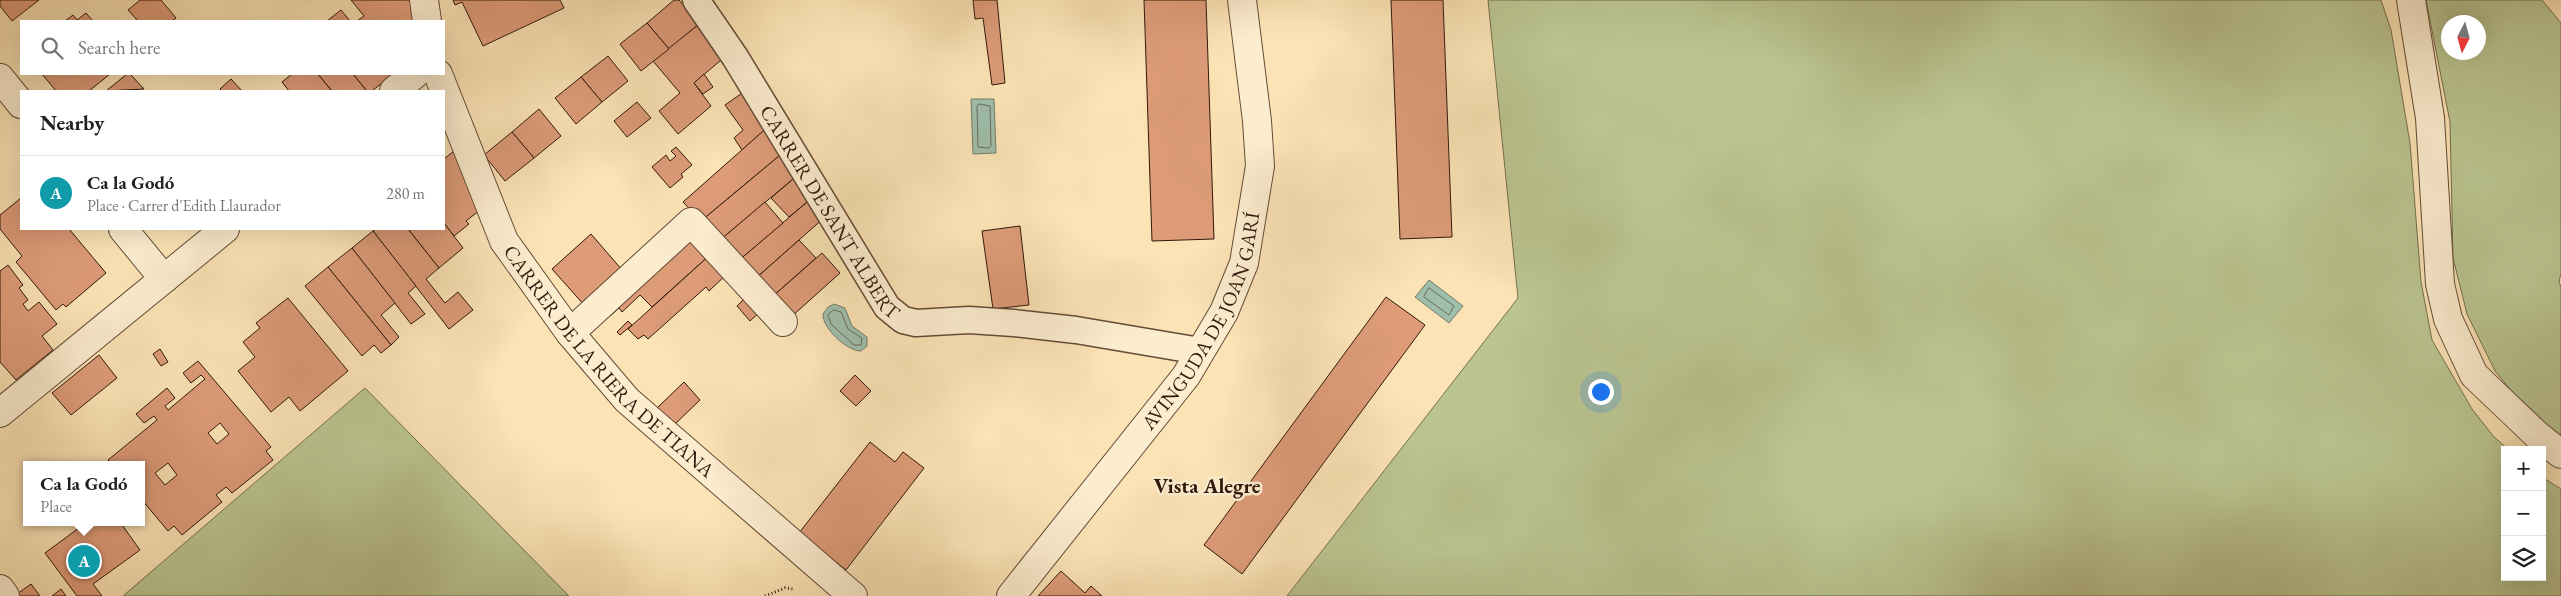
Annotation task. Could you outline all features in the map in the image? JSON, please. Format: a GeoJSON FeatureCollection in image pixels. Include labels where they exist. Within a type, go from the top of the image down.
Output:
{"type":"FeatureCollection","features":[{"type":"Feature","properties":{"kind":"street"},"geometry":{"type":"LineString","coordinates":[[424,0],[427,20]]}},
{"type":"Feature","properties":{"kind":"street","name":"CARRER DE SANT ALBERT"},"geometry":{"type":"LineString","coordinates":[[696,0],[735,57],[887,307],[903,320],[916,323],[969,320],[1014,323],[1076,330],[1200,351]]}},
{"type":"Feature","properties":{"kind":"street","name":"AVINGUDA DE JOAN GARÍ"},"geometry":{"type":"LineString","coordinates":[[1011,596],[1186,376],[1224,312],[1244,263],[1260,166],[1257,121],[1242,0]]}},
{"type":"Feature","properties":{"kind":"street"},"geometry":{"type":"LineString","coordinates":[[2411,0],[2430,118],[2440,284],[2448,319],[2474,375],[2537,435],[2561,454]]}},
{"type":"Feature","properties":{"kind":"street"},"geometry":{"type":"LineString","coordinates":[[395,90],[414,75]]}},
{"type":"Feature","properties":{"kind":"street","name":"CARRER DE LA RIERA DE TIANA"},"geometry":{"type":"LineString","coordinates":[[438,75],[444,90]]}},
{"type":"Feature","properties":{"kind":"street"},"geometry":{"type":"LineString","coordinates":[[0,78],[20,103]]}},
{"type":"Feature","properties":{"kind":"street","name":"CARRER DE LA RIERA DE TIANA"},"geometry":{"type":"LineString","coordinates":[[445,92],[504,241],[570,333],[627,400],[853,596]]}},
{"type":"Feature","properties":{"kind":"street"},"geometry":{"type":"LineString","coordinates":[[570,333],[691,222],[783,322]]}},
{"type":"Feature","properties":{"kind":"street"},"geometry":{"type":"LineString","coordinates":[[124,230],[164,279]]}},
{"type":"Feature","properties":{"kind":"street"},"geometry":{"type":"LineString","coordinates":[[0,414],[224,230]]}},
{"type":"Feature","properties":{"kind":"street"},"geometry":{"type":"LineString","coordinates":[[0,589],[5,596]]}},
{"type":"Feature","properties":{"kind":"path"},"geometry":{"type":"LineString","coordinates":[[765,596],[785,588],[798,590]]}},
{"type":"Feature","properties":{"kind":"green space"},"geometry":{"type":"Polygon","coordinates":[[[1488,0],[2381,0],[2391,30],[2410,143],[2421,282],[2432,340],[2472,409],[2494,437],[2504,446],[2501,446],[2501,581],[2546,581],[2546,480],[2561,489],[2561,596],[1287,596],[1518,298],[1488,0]]]}},
{"type":"Feature","properties":{"kind":"green space"},"geometry":{"type":"Polygon","coordinates":[[[2426,0],[2542,0],[2561,23],[2561,273],[2559,282],[2561,287],[2561,438],[2534,418],[2495,371],[2467,314],[2453,258],[2450,122],[2426,0]]]}},
{"type":"Feature","properties":{"kind":"green space"},"geometry":{"type":"Polygon","coordinates":[[[365,388],[569,596],[123,596],[365,388]]]}},
{"type":"Feature","properties":{"kind":"water"},"geometry":{"type":"Polygon","coordinates":[[[971,99],[994,99],[996,153],[973,154],[971,99]]]}},
{"type":"Feature","properties":{"kind":"water"},"geometry":{"type":"Polygon","coordinates":[[[1429,280],[1463,306],[1449,323],[1415,297],[1429,280]]]}},
{"type":"Feature","properties":{"kind":"water"},"geometry":{"type":"Polygon","coordinates":[[[834,304],[845,308],[852,326],[867,337],[867,346],[861,351],[849,347],[836,338],[827,326],[823,314],[828,307],[834,304]]]}},
{"type":"Feature","properties":{"kind":"building"},"geometry":{"type":"Polygon","coordinates":[[[0,0],[39,0],[12,21],[0,6],[0,0]]]}},
{"type":"Feature","properties":{"kind":"building"},"geometry":{"type":"Polygon","coordinates":[[[140,0],[161,0],[176,18],[173,20],[137,20],[128,10],[140,0]]]}},
{"type":"Feature","properties":{"kind":"building"},"geometry":{"type":"Polygon","coordinates":[[[351,0],[411,0],[414,20],[358,20],[364,16],[351,0]]]}},
{"type":"Feature","properties":{"kind":"building"},"geometry":{"type":"Polygon","coordinates":[[[453,0],[560,0],[564,8],[483,46],[462,2],[455,5],[453,0]]]}},
{"type":"Feature","properties":{"kind":"building"},"geometry":{"type":"Polygon","coordinates":[[[674,0],[679,0],[699,24],[669,49],[647,23],[674,0]]]}},
{"type":"Feature","properties":{"kind":"building"},"geometry":{"type":"Polygon","coordinates":[[[973,0],[997,0],[1005,83],[992,85],[983,18],[975,19],[973,0]]]}},
{"type":"Feature","properties":{"kind":"building"},"geometry":{"type":"Polygon","coordinates":[[[1144,0],[1206,0],[1214,239],[1152,241],[1144,0]]]}},
{"type":"Feature","properties":{"kind":"building"},"geometry":{"type":"Polygon","coordinates":[[[1391,0],[1443,0],[1452,237],[1400,239],[1391,0]]]}},
{"type":"Feature","properties":{"kind":"building"},"geometry":{"type":"Polygon","coordinates":[[[341,10],[349,20],[328,20],[341,10]]]}},
{"type":"Feature","properties":{"kind":"building"},"geometry":{"type":"Polygon","coordinates":[[[86,13],[92,20],[77,20],[86,13]]]}},
{"type":"Feature","properties":{"kind":"building"},"geometry":{"type":"Polygon","coordinates":[[[73,15],[77,20],[66,20],[73,15]]]}},
{"type":"Feature","properties":{"kind":"building"},"geometry":{"type":"Polygon","coordinates":[[[703,21],[727,55],[694,83],[711,106],[678,134],[659,111],[680,93],[653,61],[703,21]]]}},
{"type":"Feature","properties":{"kind":"building"},"geometry":{"type":"Polygon","coordinates":[[[647,23],[669,49],[641,71],[620,44],[647,23]]]}},
{"type":"Feature","properties":{"kind":"building"},"geometry":{"type":"Polygon","coordinates":[[[608,56],[628,81],[602,102],[581,77],[608,56]]]}},
{"type":"Feature","properties":{"kind":"building"},"geometry":{"type":"Polygon","coordinates":[[[704,74],[713,87],[703,94],[694,83],[704,74]]]}},
{"type":"Feature","properties":{"kind":"building"},"geometry":{"type":"Polygon","coordinates":[[[43,75],[109,75],[90,90],[55,90],[43,75]]]}},
{"type":"Feature","properties":{"kind":"building"},"geometry":{"type":"Polygon","coordinates":[[[126,75],[131,75],[144,89],[125,90],[107,90],[126,75]]]}},
{"type":"Feature","properties":{"kind":"building"},"geometry":{"type":"Polygon","coordinates":[[[291,75],[319,75],[331,90],[288,90],[282,82],[291,75]]]}},
{"type":"Feature","properties":{"kind":"building"},"geometry":{"type":"Polygon","coordinates":[[[319,75],[354,75],[366,90],[331,90],[319,75]]]}},
{"type":"Feature","properties":{"kind":"building"},"geometry":{"type":"Polygon","coordinates":[[[354,75],[392,75],[373,90],[366,90],[354,75]]]}},
{"type":"Feature","properties":{"kind":"building"},"geometry":{"type":"Polygon","coordinates":[[[581,77],[602,102],[576,124],[555,98],[581,77]]]}},
{"type":"Feature","properties":{"kind":"building"},"geometry":{"type":"Polygon","coordinates":[[[231,79],[241,90],[221,90],[231,79]]]}},
{"type":"Feature","properties":{"kind":"building"},"geometry":{"type":"Polygon","coordinates":[[[748,89],[770,125],[742,150],[734,138],[743,130],[725,105],[748,89]]]}},
{"type":"Feature","properties":{"kind":"building"},"geometry":{"type":"Polygon","coordinates":[[[637,102],[651,118],[627,137],[614,121],[637,102]]]}},
{"type":"Feature","properties":{"kind":"building"},"geometry":{"type":"Polygon","coordinates":[[[539,109],[561,136],[534,158],[512,132],[539,109]]]}},
{"type":"Feature","properties":{"kind":"building"},"geometry":{"type":"Polygon","coordinates":[[[770,125],[785,151],[701,221],[683,202],[770,125]]]}},
{"type":"Feature","properties":{"kind":"building"},"geometry":{"type":"Polygon","coordinates":[[[512,132],[534,158],[505,181],[484,155],[512,132]]]}},
{"type":"Feature","properties":{"kind":"building"},"geometry":{"type":"Polygon","coordinates":[[[676,147],[692,165],[681,174],[683,177],[670,188],[652,167],[666,155],[670,161],[676,156],[671,151],[676,147]]]}},
{"type":"Feature","properties":{"kind":"building"},"geometry":{"type":"Polygon","coordinates":[[[455,150],[480,210],[466,221],[469,224],[454,236],[445,224],[445,158],[455,150]]]}},
{"type":"Feature","properties":{"kind":"building"},"geometry":{"type":"Polygon","coordinates":[[[785,151],[799,174],[719,241],[701,221],[785,151]]]}},
{"type":"Feature","properties":{"kind":"building"},"geometry":{"type":"Polygon","coordinates":[[[799,174],[813,197],[789,217],[771,198],[799,174]]]}},
{"type":"Feature","properties":{"kind":"building"},"geometry":{"type":"Polygon","coordinates":[[[813,197],[825,217],[755,279],[738,261],[813,197]]]}},
{"type":"Feature","properties":{"kind":"building"},"geometry":{"type":"Polygon","coordinates":[[[20,199],[20,230],[70,230],[106,273],[66,307],[63,304],[56,310],[16,262],[22,256],[0,229],[0,215],[20,199]]]}},
{"type":"Feature","properties":{"kind":"building"},"geometry":{"type":"Polygon","coordinates":[[[765,202],[783,223],[738,261],[719,241],[765,202]]]}},
{"type":"Feature","properties":{"kind":"building"},"geometry":{"type":"Polygon","coordinates":[[[445,224],[463,248],[439,268],[409,230],[445,230],[445,224]]]}},
{"type":"Feature","properties":{"kind":"building"},"geometry":{"type":"Polygon","coordinates":[[[1020,226],[1029,305],[993,309],[982,231],[1020,226]]]}},
{"type":"Feature","properties":{"kind":"building"},"geometry":{"type":"Polygon","coordinates":[[[409,230],[439,268],[426,279],[445,303],[458,292],[473,310],[449,329],[373,231],[409,230]]]}},
{"type":"Feature","properties":{"kind":"building"},"geometry":{"type":"Polygon","coordinates":[[[373,231],[416,286],[408,293],[425,314],[411,324],[352,248],[373,231]]]}},
{"type":"Feature","properties":{"kind":"building"},"geometry":{"type":"Polygon","coordinates":[[[591,234],[623,271],[585,306],[552,269],[591,234]]]}},
{"type":"Feature","properties":{"kind":"building"},"geometry":{"type":"Polygon","coordinates":[[[694,236],[711,254],[652,307],[640,295],[622,312],[619,308],[610,316],[607,314],[694,236]]]}},
{"type":"Feature","properties":{"kind":"building"},"geometry":{"type":"Polygon","coordinates":[[[799,240],[816,258],[772,297],[755,279],[799,240]]]}},
{"type":"Feature","properties":{"kind":"building"},"geometry":{"type":"Polygon","coordinates":[[[352,248],[395,303],[381,315],[399,337],[391,345],[328,267],[352,248]]]}},
{"type":"Feature","properties":{"kind":"building"},"geometry":{"type":"Polygon","coordinates":[[[822,253],[840,273],[790,318],[772,297],[822,253]]]}},
{"type":"Feature","properties":{"kind":"building"},"geometry":{"type":"Polygon","coordinates":[[[711,254],[728,273],[709,291],[706,287],[648,339],[644,335],[638,339],[628,329],[711,254]]]}},
{"type":"Feature","properties":{"kind":"building"},"geometry":{"type":"Polygon","coordinates":[[[8,265],[23,285],[19,288],[28,300],[23,304],[28,311],[39,302],[57,324],[42,336],[53,350],[16,380],[0,362],[0,271],[8,265]]]}},
{"type":"Feature","properties":{"kind":"building"},"geometry":{"type":"Polygon","coordinates":[[[328,267],[391,345],[381,353],[374,345],[362,356],[305,286],[328,267]]]}},
{"type":"Feature","properties":{"kind":"building"},"geometry":{"type":"Polygon","coordinates":[[[748,295],[762,310],[750,321],[737,306],[748,295]]]}},
{"type":"Feature","properties":{"kind":"building"},"geometry":{"type":"Polygon","coordinates":[[[1386,297],[1425,325],[1242,574],[1204,545],[1386,297]]]}},
{"type":"Feature","properties":{"kind":"building"},"geometry":{"type":"Polygon","coordinates":[[[288,298],[348,371],[300,411],[289,397],[271,412],[238,371],[255,357],[243,342],[260,328],[256,323],[288,298]]]}},
{"type":"Feature","properties":{"kind":"building"},"geometry":{"type":"Polygon","coordinates":[[[628,321],[632,325],[620,335],[617,332],[628,321]]]}},
{"type":"Feature","properties":{"kind":"building"},"geometry":{"type":"Polygon","coordinates":[[[160,349],[168,362],[161,366],[153,354],[160,349]]]}},
{"type":"Feature","properties":{"kind":"building"},"geometry":{"type":"Polygon","coordinates":[[[99,355],[117,378],[71,415],[52,393],[99,355]]]}},
{"type":"Feature","properties":{"kind":"building"},"geometry":{"type":"Polygon","coordinates":[[[198,361],[271,447],[266,451],[273,460],[232,493],[226,487],[216,495],[222,502],[182,535],[174,526],[168,531],[145,504],[145,461],[108,460],[157,420],[154,416],[144,423],[136,414],[167,388],[175,398],[165,406],[168,410],[205,379],[201,375],[191,383],[183,373],[198,361]],[[220,423],[208,433],[217,444],[229,434],[220,423]],[[168,463],[155,473],[165,485],[177,475],[168,463]]]}},
{"type":"Feature","properties":{"kind":"building"},"geometry":{"type":"Polygon","coordinates":[[[855,375],[871,391],[856,406],[840,391],[855,375]]]}},
{"type":"Feature","properties":{"kind":"building"},"geometry":{"type":"Polygon","coordinates":[[[684,382],[700,400],[673,426],[656,409],[684,382]]]}},
{"type":"Feature","properties":{"kind":"building"},"geometry":{"type":"Polygon","coordinates":[[[870,442],[895,462],[903,452],[924,468],[846,570],[799,533],[870,442]]]}},
{"type":"Feature","properties":{"kind":"building"},"geometry":{"type":"Polygon","coordinates":[[[82,526],[123,526],[140,550],[93,584],[102,596],[77,596],[45,553],[82,526]]]}},
{"type":"Feature","properties":{"kind":"building"},"geometry":{"type":"Polygon","coordinates":[[[1061,571],[1085,593],[1091,586],[1102,596],[1038,596],[1061,571]]]}},
{"type":"Feature","properties":{"kind":"building"},"geometry":{"type":"Polygon","coordinates":[[[31,584],[40,596],[18,596],[17,594],[31,584]]]}},
{"type":"Feature","properties":{"kind":"building"},"geometry":{"type":"Polygon","coordinates":[[[61,589],[66,596],[52,596],[61,589]]]}},
{"type":"Feature","properties":{"kind":"place","name":"Ca la Godó"},"geometry":{"type":"Point","coordinates":[84,561]}},
{"type":"Feature","properties":{"kind":"district","name":"Vista Alegre"},"geometry":{"type":"Point","coordinates":[1207,485]}}]}
